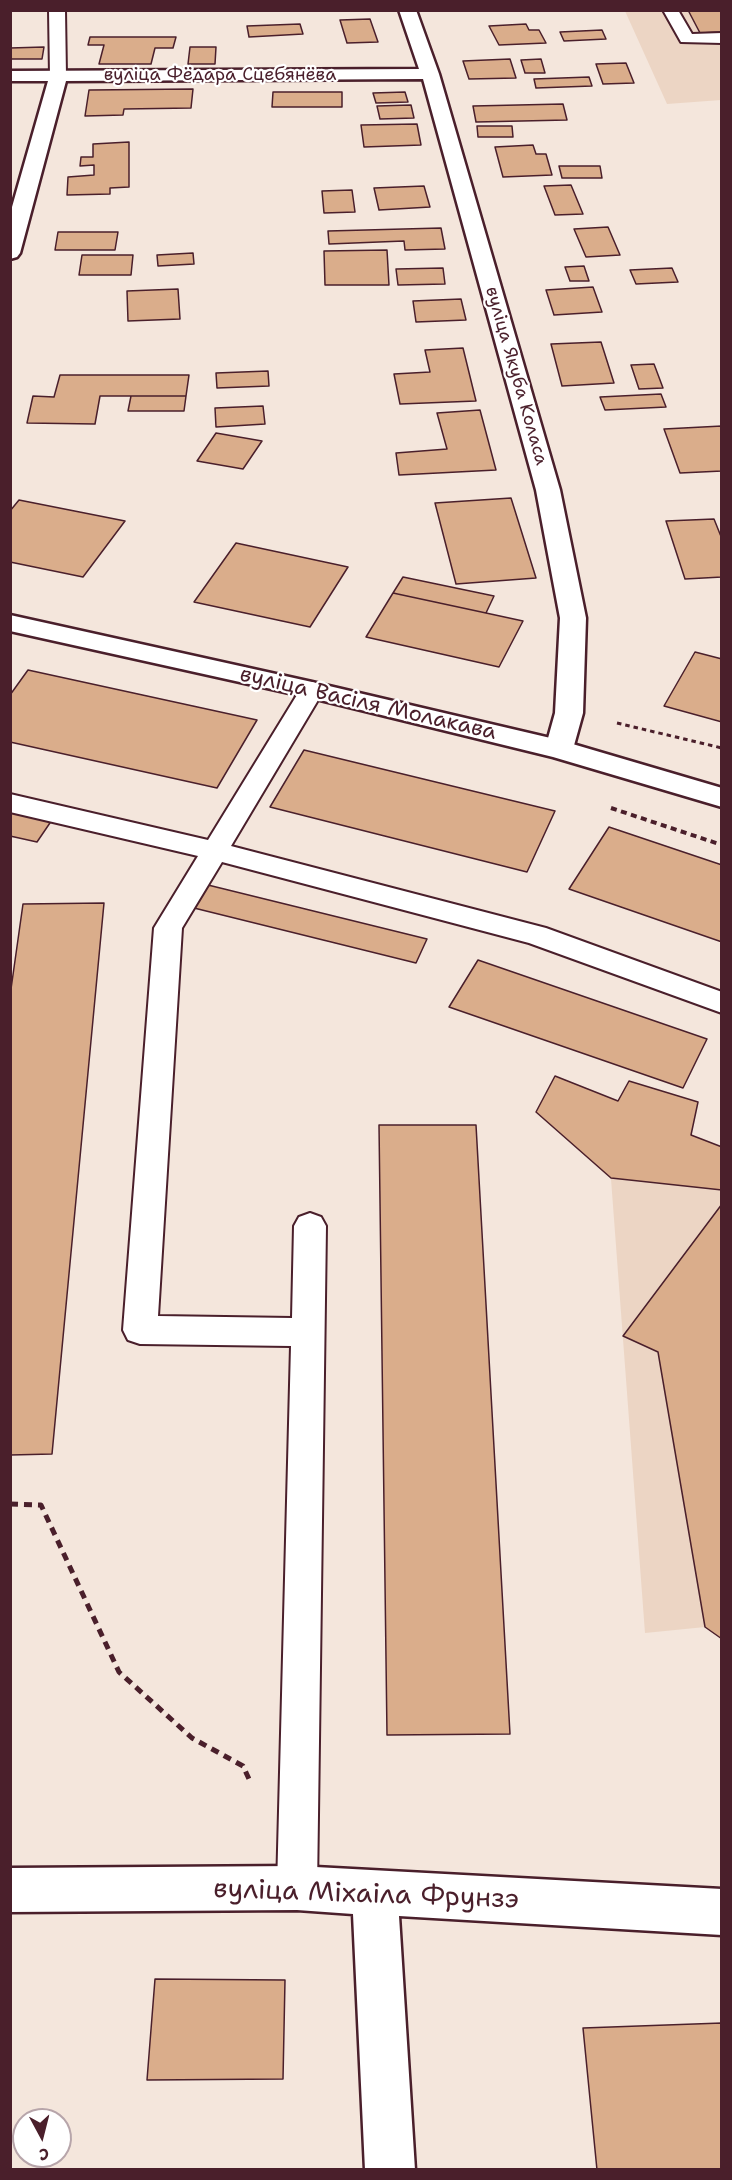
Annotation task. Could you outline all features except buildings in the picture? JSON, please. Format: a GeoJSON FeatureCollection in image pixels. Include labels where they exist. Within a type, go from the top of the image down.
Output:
{"type":"FeatureCollection","features":[{"type":"Feature","properties":{"kind":"street","name":"вуліца Якуба Коласа"},"geometry":{"type":"LineString","coordinates":[[407,10],[430,74],[548,490],[573,618],[569,712],[559,749]]}},
{"type":"Feature","properties":{"kind":"street","name":"вуліца Фёдара Сцебянёва"},"geometry":{"type":"LineString","coordinates":[[10,76],[430,74]]}},
{"type":"Feature","properties":{"kind":"street"},"geometry":{"type":"LineString","coordinates":[[10,253],[58,76]]}},
{"type":"Feature","properties":{"kind":"street","name":"вуліца Васіля Молакава"},"geometry":{"type":"LineString","coordinates":[[10,623],[312,690],[559,749],[722,798]]}},
{"type":"Feature","properties":{"kind":"street","name":"вуліца Міхаіла Фрунзэ"},"geometry":{"type":"LineString","coordinates":[[10,1890],[297,1888],[722,1911]]}},
{"type":"Feature","properties":{"kind":"street"},"geometry":{"type":"LineString","coordinates":[[375,1893],[390,2169]]}},
{"type":"Feature","properties":{"kind":"lane"},"geometry":{"type":"LineString","coordinates":[[57,10],[58,76]]}},
{"type":"Feature","properties":{"kind":"lane"},"geometry":{"type":"LineString","coordinates":[[670,10],[687,39],[722,38]]}},
{"type":"Feature","properties":{"kind":"lane"},"geometry":{"type":"LineString","coordinates":[[308,1332],[140,1330],[168,928],[312,690]]}},
{"type":"Feature","properties":{"kind":"lane"},"geometry":{"type":"LineString","coordinates":[[10,803],[215,851],[536,935],[722,1003]]}},
{"type":"Feature","properties":{"kind":"lane"},"geometry":{"type":"LineString","coordinates":[[297,1888],[310,1226]]}},
{"type":"Feature","properties":{"kind":"path"},"geometry":{"type":"LineString","coordinates":[[10,1504],[42,1505],[119,1672],[192,1738],[243,1766],[252,1786]]}},
{"type":"Feature","properties":{"kind":"shaded area"},"geometry":{"type":"Polygon","coordinates":[[[625,11],[721,11],[721,100],[667,104],[625,11]]]}},
{"type":"Feature","properties":{"kind":"shaded area"},"geometry":{"type":"Polygon","coordinates":[[[555,1076],[618,1101],[629,1081],[698,1102],[691,1135],[721,1147],[721,1639],[705,1627],[645,1633],[611,1179],[536,1112],[555,1076]]]}}]}
